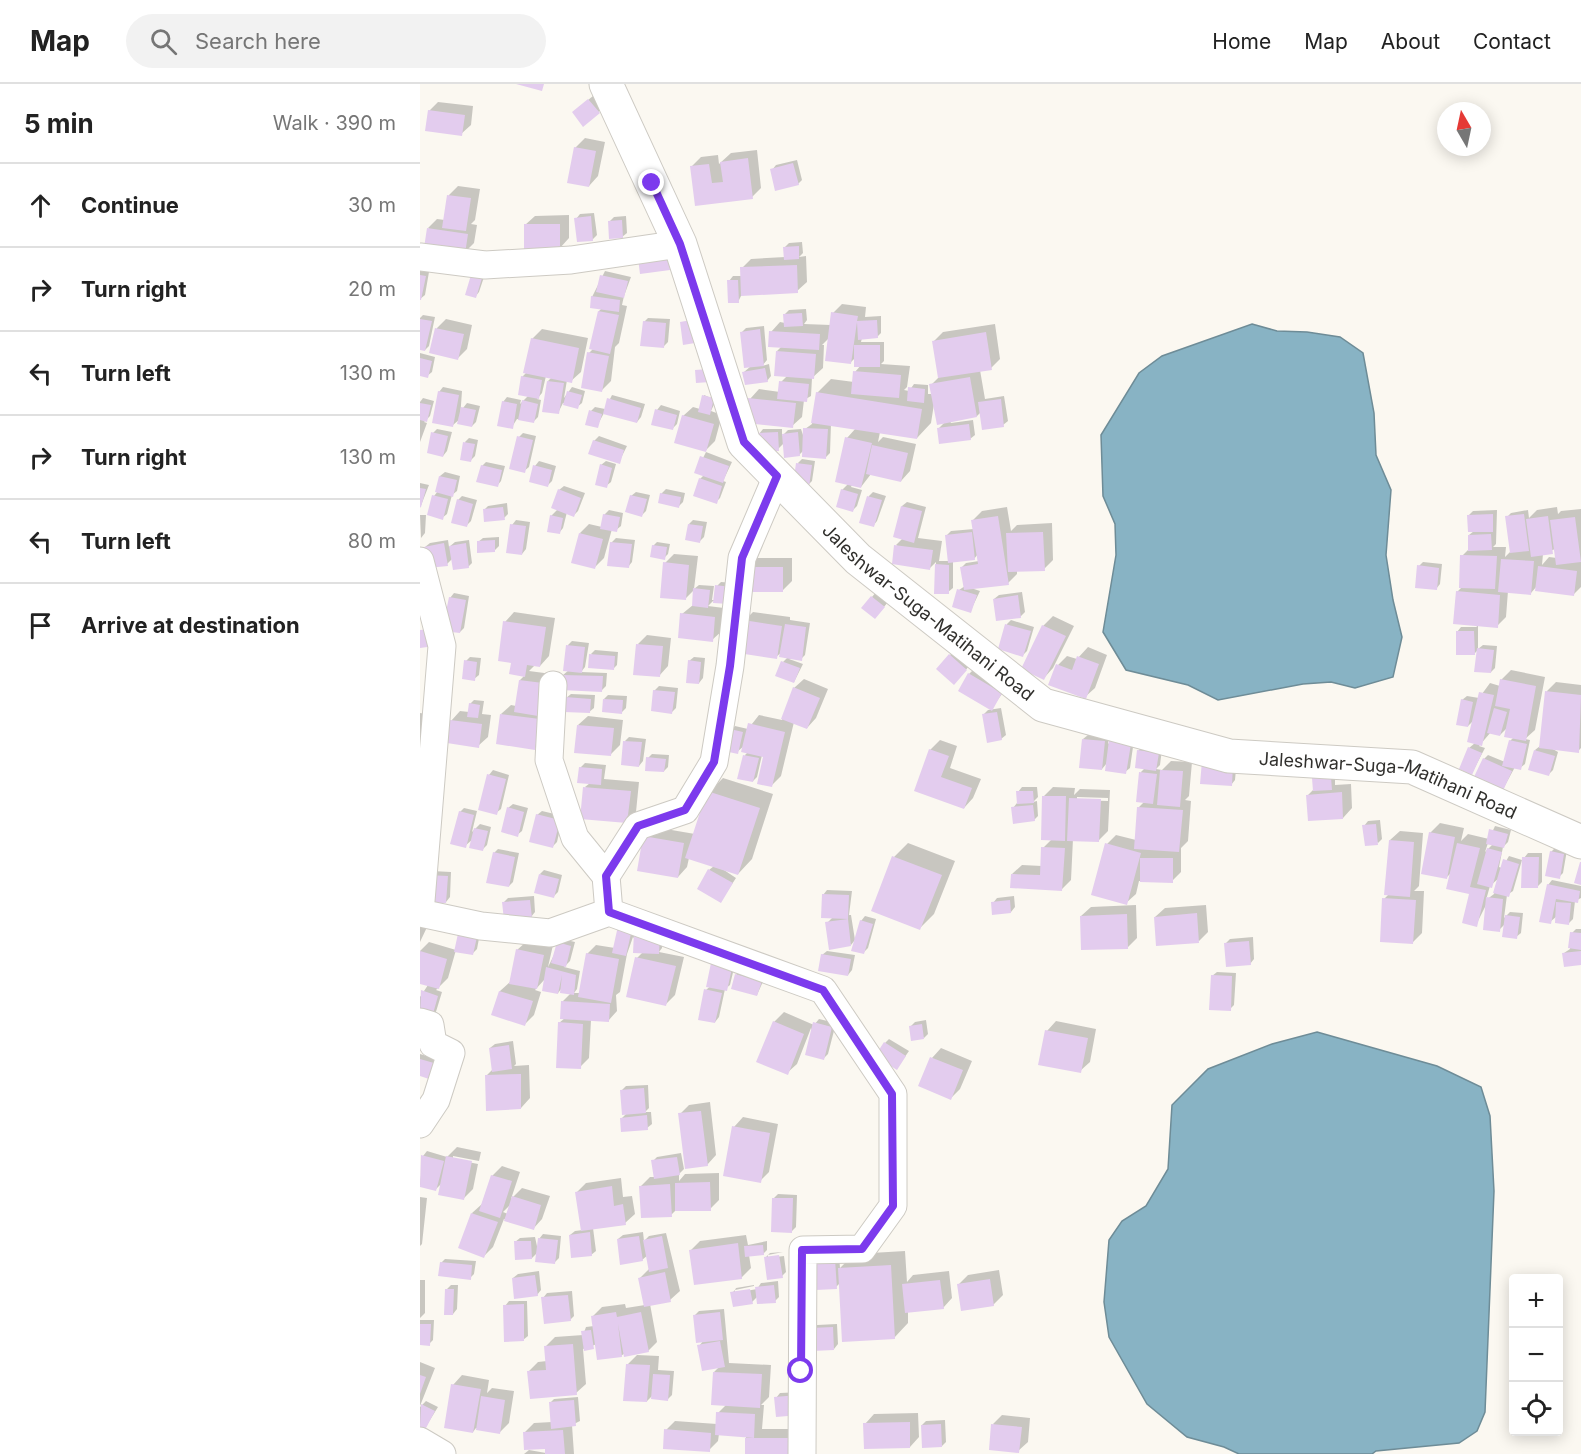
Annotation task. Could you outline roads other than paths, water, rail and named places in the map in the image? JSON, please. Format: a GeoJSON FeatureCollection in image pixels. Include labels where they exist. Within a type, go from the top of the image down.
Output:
{"type":"FeatureCollection","features":[{"type":"Feature","properties":{"kind":"main road","name":"Jaleshwar-Suga-Matihani Road"},"geometry":{"type":"LineString","coordinates":[[606,84],[680,244],[744,442],[858,559],[1043,705],[1229,756],[1412,767],[1581,842]]}},
{"type":"Feature","properties":{"kind":"street"},"geometry":{"type":"LineString","coordinates":[[420,257],[485,265],[550,261],[680,244]]}},
{"type":"Feature","properties":{"kind":"street"},"geometry":{"type":"LineString","coordinates":[[606,876],[638,826],[685,810],[714,762],[730,666],[742,558],[777,476]]}},
{"type":"Feature","properties":{"kind":"street"},"geometry":{"type":"LineString","coordinates":[[420,561],[442,646],[420,913],[482,926],[550,933],[609,912],[823,990],[892,1094],[893,1206],[862,1249],[802,1250],[802,1454]]}},
{"type":"Feature","properties":{"kind":"street"},"geometry":{"type":"LineString","coordinates":[[553,685],[549,760],[575,838],[606,876],[609,912]]}},
{"type":"Feature","properties":{"kind":"street"},"geometry":{"type":"LineString","coordinates":[[420,1022],[430,1025],[433,1044],[451,1053],[436,1100],[420,1124]]}},
{"type":"Feature","properties":{"kind":"street"},"geometry":{"type":"LineString","coordinates":[[420,1441],[442,1454]]}},
{"type":"Feature","properties":{"kind":"water"},"geometry":{"type":"Polygon","coordinates":[[[1252,324],[1277,331],[1307,332],[1340,337],[1363,353],[1374,413],[1376,455],[1391,490],[1386,555],[1402,637],[1393,677],[1355,688],[1331,682],[1303,684],[1218,700],[1188,685],[1126,670],[1103,632],[1116,555],[1115,524],[1103,496],[1101,435],[1139,373],[1162,356],[1252,324]]]}},
{"type":"Feature","properties":{"kind":"water"},"geometry":{"type":"Polygon","coordinates":[[[1317,1032],[1437,1066],[1481,1087],[1490,1116],[1494,1191],[1485,1412],[1477,1431],[1459,1443],[1376,1451],[1372,1454],[1239,1454],[1224,1447],[1187,1437],[1147,1404],[1109,1337],[1104,1302],[1109,1240],[1122,1221],[1146,1206],[1168,1169],[1172,1105],[1208,1069],[1272,1044],[1317,1032]]]}}]}
